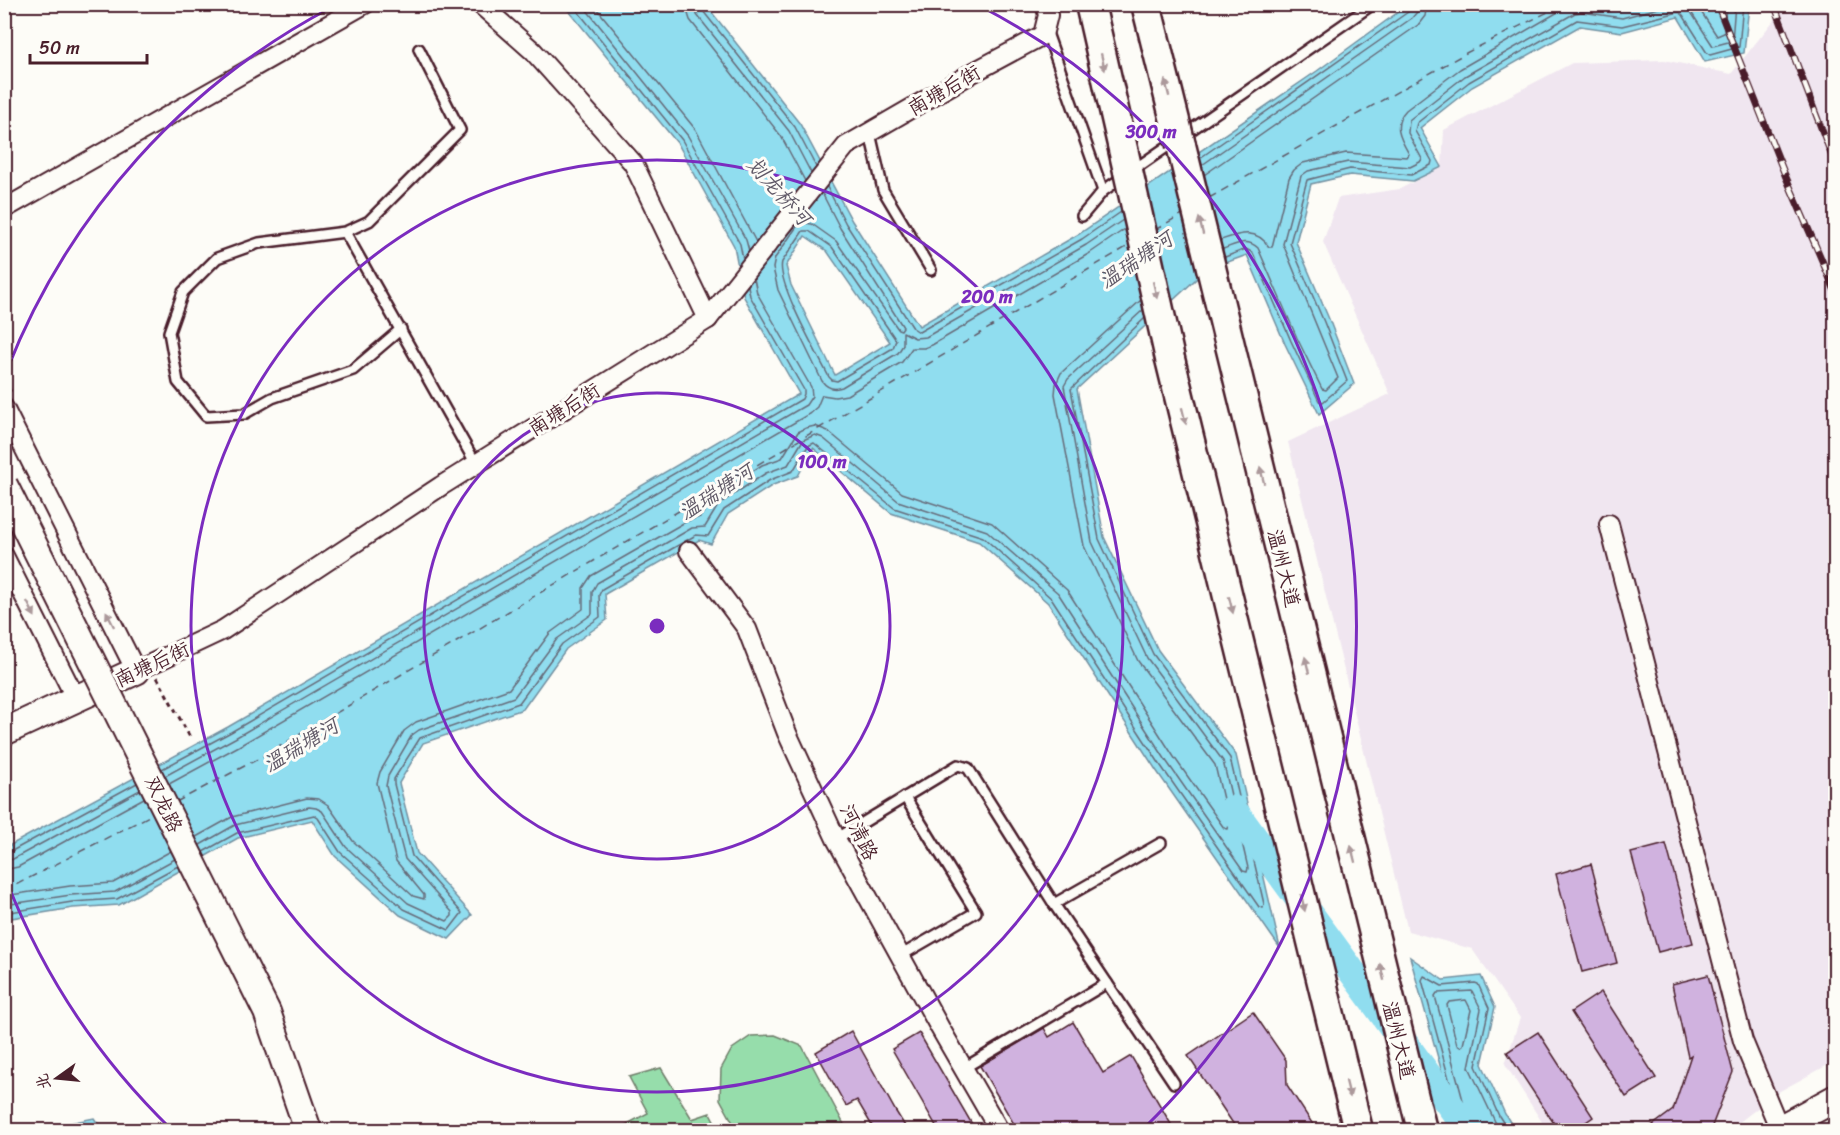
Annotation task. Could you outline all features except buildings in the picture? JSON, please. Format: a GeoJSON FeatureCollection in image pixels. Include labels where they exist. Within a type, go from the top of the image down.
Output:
{"type":"FeatureCollection","features":[{"type":"Feature","properties":{"kind":"main road"},"geometry":{"type":"LineString","coordinates":[[1090,4],[1170,359],[1358,1131]]}},
{"type":"Feature","properties":{"kind":"main road","name":"温州大道"},"geometry":{"type":"LineString","coordinates":[[1146,4],[1366,911],[1422,1131]]}},
{"type":"Feature","properties":{"kind":"main road","name":"双龙路"},"geometry":{"type":"LineString","coordinates":[[4,485],[267,1012],[308,1131]]}},
{"type":"Feature","properties":{"kind":"main road","name":"南塘后街"},"geometry":{"type":"LineString","coordinates":[[4,732],[136,671]]}},
{"type":"Feature","properties":{"kind":"main road"},"geometry":{"type":"LineString","coordinates":[[1779,1130],[1836,1098]]}},
{"type":"Feature","properties":{"kind":"street"},"geometry":{"type":"LineString","coordinates":[[4,208],[365,4]]}},
{"type":"Feature","properties":{"kind":"street"},"geometry":{"type":"LineString","coordinates":[[480,4],[533,51],[633,163],[708,319]]}},
{"type":"Feature","properties":{"kind":"street"},"geometry":{"type":"LineString","coordinates":[[1045,4],[1048,15],[1045,26]]}},
{"type":"Feature","properties":{"kind":"street","name":"南塘后街"},"geometry":{"type":"LineString","coordinates":[[136,671],[224,630],[476,464],[708,319],[846,146],[1042,35],[1045,26]]}},
{"type":"Feature","properties":{"kind":"street"},"geometry":{"type":"LineString","coordinates":[[4,408],[136,671]]}},
{"type":"Feature","properties":{"kind":"street"},"geometry":{"type":"LineString","coordinates":[[1609,524],[1743,1041],[1779,1130]]}},
{"type":"Feature","properties":{"kind":"street","name":"河清路"},"geometry":{"type":"LineString","coordinates":[[689,551],[747,629],[787,734],[836,839],[999,1131]]}},
{"type":"Feature","properties":{"kind":"street"},"geometry":{"type":"LineString","coordinates":[[4,556],[76,699]]}},
{"type":"Feature","properties":{"kind":"lane"},"geometry":{"type":"LineString","coordinates":[[1082,216],[1103,192],[1373,4]]}},
{"type":"Feature","properties":{"kind":"lane"},"geometry":{"type":"LineString","coordinates":[[1045,26],[1103,192]]}},
{"type":"Feature","properties":{"kind":"lane"},"geometry":{"type":"LineString","coordinates":[[401,328],[353,370],[272,399],[244,414],[206,416],[178,382],[170,332],[183,292],[217,258],[259,243],[345,232],[369,221],[460,130],[419,49]]}},
{"type":"Feature","properties":{"kind":"lane"},"geometry":{"type":"LineString","coordinates":[[870,133],[883,190],[931,270]]}},
{"type":"Feature","properties":{"kind":"lane"},"geometry":{"type":"LineString","coordinates":[[345,232],[476,464]]}},
{"type":"Feature","properties":{"kind":"lane"},"geometry":{"type":"LineString","coordinates":[[836,839],[958,765],[968,768],[1054,904],[1174,1083]]}},
{"type":"Feature","properties":{"kind":"lane"},"geometry":{"type":"LineString","coordinates":[[900,956],[976,912],[905,797]]}},
{"type":"Feature","properties":{"kind":"lane"},"geometry":{"type":"LineString","coordinates":[[1054,904],[1161,843]]}},
{"type":"Feature","properties":{"kind":"lane"},"geometry":{"type":"LineString","coordinates":[[964,1068],[1107,983]]}},
{"type":"Feature","properties":{"kind":"shaded area"},"geometry":{"type":"Polygon","coordinates":[[[1786,5],[1835,5],[1835,1061],[1780,1091],[1729,1130],[1547,1130],[1505,1064],[1520,1018],[1472,949],[1408,931],[1288,442],[1390,394],[1323,242],[1338,198],[1400,189],[1442,167],[1444,130],[1572,63],[1664,60],[1731,74],[1786,5]]]}},
{"type":"Feature","properties":{"kind":"green space"},"geometry":{"type":"Polygon","coordinates":[[[775,1035],[802,1046],[847,1130],[737,1130],[720,1099],[721,1069],[732,1049],[751,1036],[775,1035]]]}},
{"type":"Feature","properties":{"kind":"green space"},"geometry":{"type":"Polygon","coordinates":[[[661,1068],[692,1119],[710,1113],[719,1130],[616,1130],[648,1113],[629,1077],[661,1068]]]}},
{"type":"Feature","properties":{"kind":"water"},"geometry":{"type":"Polygon","coordinates":[[[564,5],[706,5],[800,124],[852,221],[919,326],[1079,234],[1317,71],[1408,5],[1749,5],[1744,53],[1705,62],[1678,17],[1622,32],[1580,26],[1472,87],[1420,128],[1442,167],[1413,181],[1350,175],[1311,184],[1296,242],[1354,384],[1319,414],[1285,344],[1247,255],[1206,270],[1077,389],[1104,537],[1158,650],[1236,755],[1280,948],[1156,770],[1048,603],[979,542],[891,513],[813,448],[798,476],[773,485],[728,514],[711,544],[699,540],[605,594],[607,620],[566,649],[523,709],[423,743],[399,783],[417,853],[472,915],[449,939],[400,915],[335,856],[312,820],[238,838],[119,905],[73,908],[5,919],[5,848],[228,727],[799,394],[744,297],[734,246],[678,144],[564,5]],[[805,236],[786,266],[791,285],[835,375],[890,342],[827,251],[805,236]]]}},
{"type":"Feature","properties":{"kind":"water"},"geometry":{"type":"Polygon","coordinates":[[[1410,957],[1443,980],[1481,976],[1495,1007],[1482,1064],[1515,1130],[1458,1130],[1410,957]]]}},
{"type":"Feature","properties":{"kind":"water"},"geometry":{"type":"Polygon","coordinates":[[[94,1118],[102,1130],[35,1130],[94,1118]]]}},
{"type":"Feature","properties":{"kind":"waterway"},"geometry":{"type":"LineString","coordinates":[[1233,809],[1468,1130]]}},
{"type":"Feature","properties":{"kind":"ferry route"},"geometry":{"type":"LineString","coordinates":[[1209,198],[1466,53],[1564,4]]}},
{"type":"Feature","properties":{"kind":"ferry route"},"geometry":{"type":"LineString","coordinates":[[1155,230],[1184,213]]}},
{"type":"Feature","properties":{"kind":"ferry route"},"geometry":{"type":"LineString","coordinates":[[176,802],[258,759],[1130,245]]}},
{"type":"Feature","properties":{"kind":"ferry route"},"geometry":{"type":"LineString","coordinates":[[4,891],[155,813]]}},
{"type":"Feature","properties":{"kind":"railway"},"geometry":{"type":"LineString","coordinates":[[1717,4],[1785,175],[1836,293]]}},
{"type":"Feature","properties":{"kind":"railway"},"geometry":{"type":"LineString","coordinates":[[1774,4],[1836,167]]}},
{"type":"Feature","properties":{"kind":"water label","name":"划龙桥河"},"geometry":{"type":"Point","coordinates":[779,191]}},
{"type":"Feature","properties":{"kind":"water label","name":"温瑞塘河"},"geometry":{"type":"Point","coordinates":[1136,260]}},
{"type":"Feature","properties":{"kind":"water label","name":"温瑞塘河"},"geometry":{"type":"Point","coordinates":[716,492]}},
{"type":"Feature","properties":{"kind":"water label","name":"温瑞塘河"},"geometry":{"type":"Point","coordinates":[301,745]}}]}
